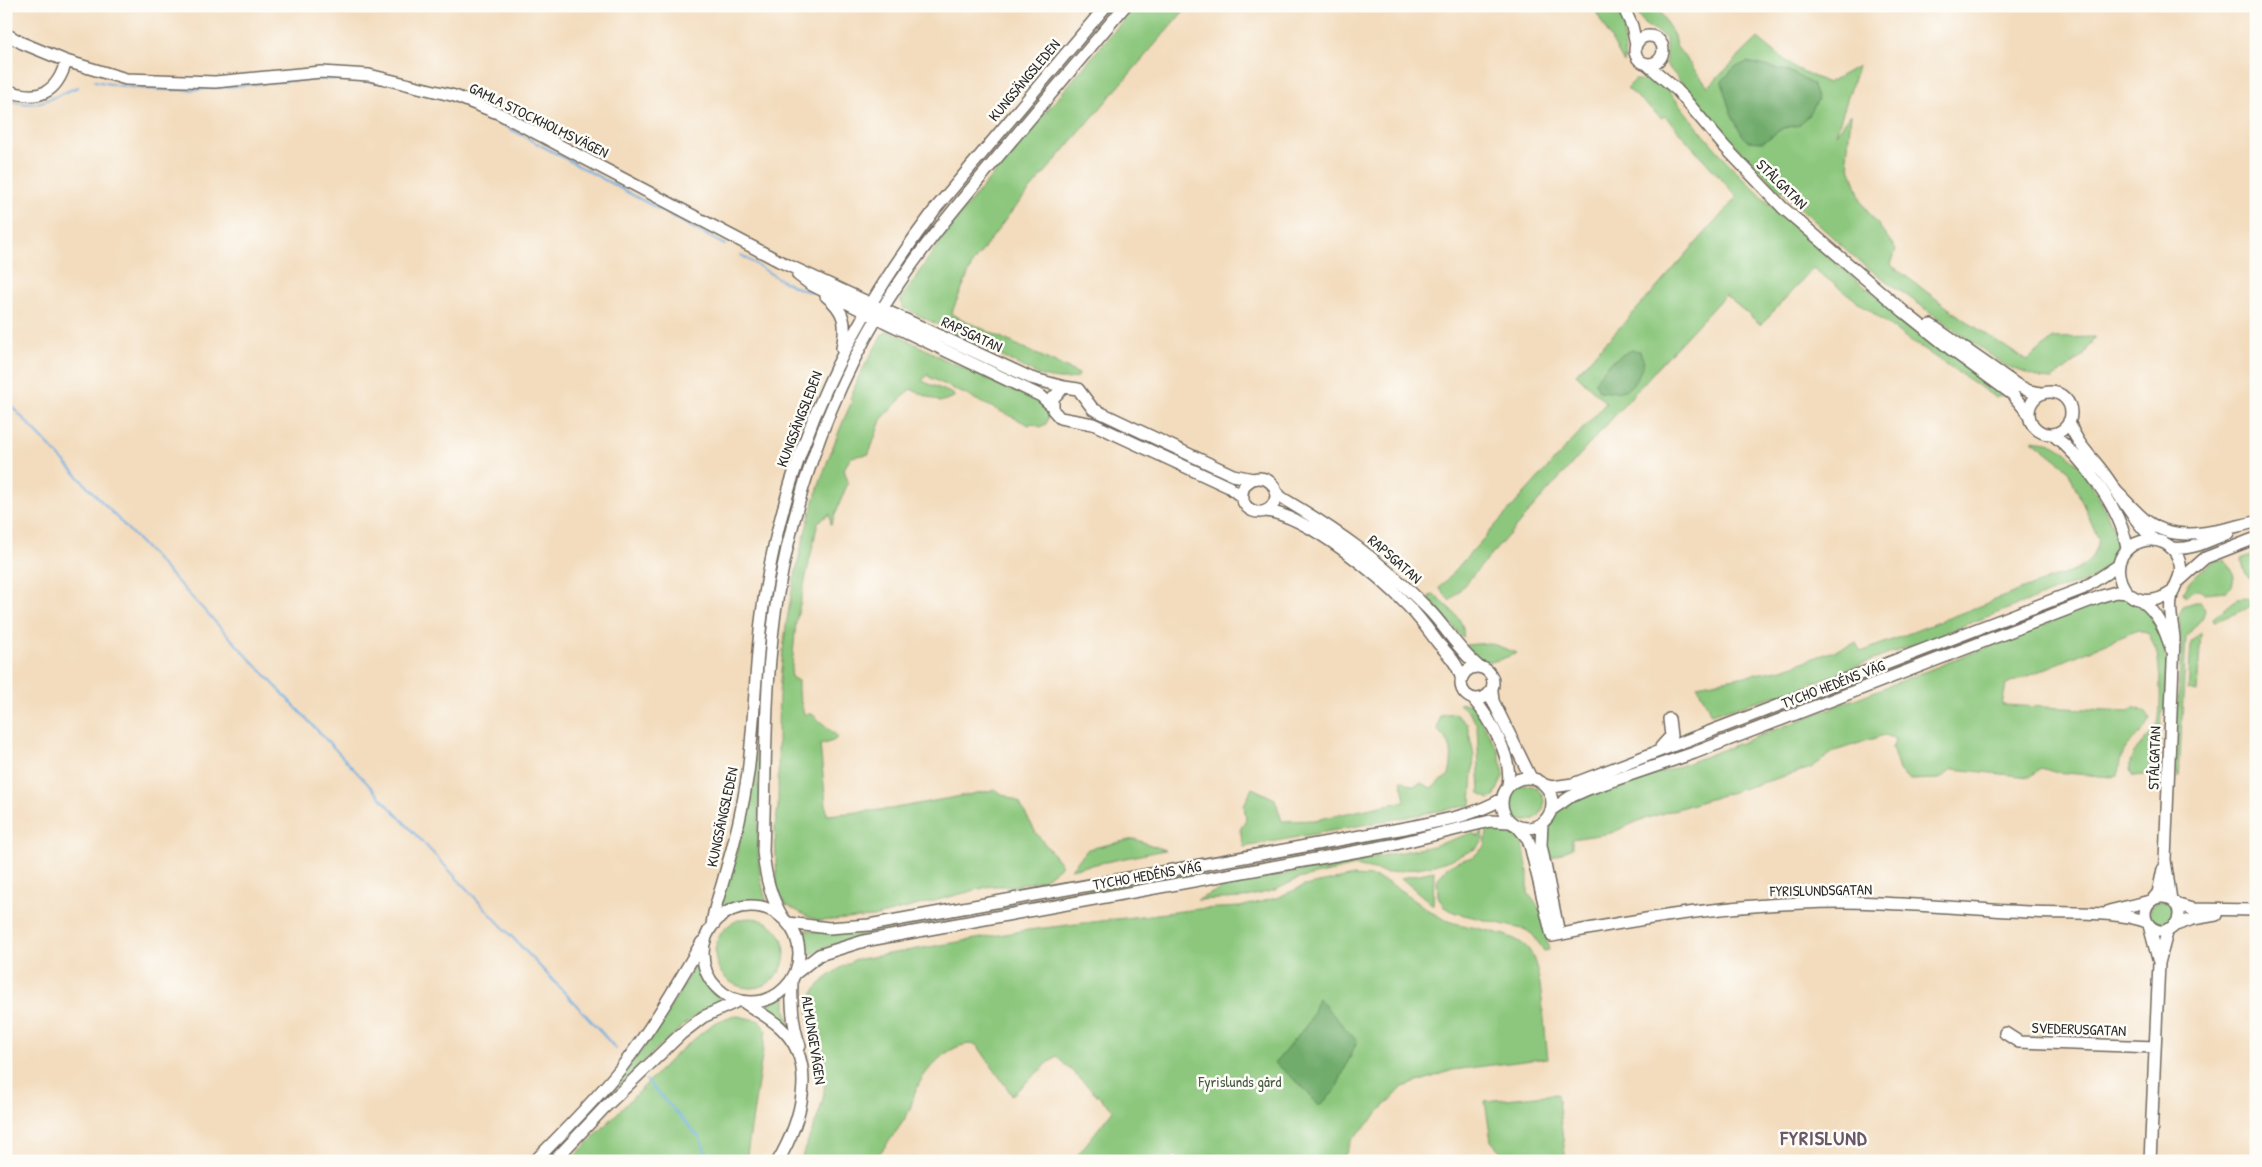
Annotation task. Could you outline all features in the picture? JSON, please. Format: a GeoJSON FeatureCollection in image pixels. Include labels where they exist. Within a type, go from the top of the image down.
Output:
{"type":"FeatureCollection","features":[{"type":"Feature","properties":{"kind":"main road","name":"KUNGSÄNGSLEDEN"},"geometry":{"type":"LineString","coordinates":[[709,930],[733,847],[748,773],[757,653],[767,582],[783,509],[813,420],[841,356],[868,307],[936,208],[1106,6]]}},
{"type":"Feature","properties":{"kind":"main road","name":"KUNGSÄNGSLEDEN"},"geometry":{"type":"LineString","coordinates":[[786,921],[774,903],[767,882],[763,850],[769,694],[778,595],[798,509],[812,465],[844,379],[880,313],[959,203],[1125,6]]}},
{"type":"Feature","properties":{"kind":"main road"},"geometry":{"type":"LineString","coordinates":[[1623,6],[1649,36],[1662,44],[1661,58],[1657,62],[1648,65],[1636,58],[1636,44],[1632,26],[1623,6]]}},
{"type":"Feature","properties":{"kind":"main road","name":"GAMLA STOCKHOLMSVÄGEN"},"geometry":{"type":"LineString","coordinates":[[6,34],[66,61],[126,79],[215,82],[321,72],[369,75],[455,96],[509,119],[868,307]]}},
{"type":"Feature","properties":{"kind":"main road"},"geometry":{"type":"LineString","coordinates":[[1636,44],[1644,36],[1649,36]]}},
{"type":"Feature","properties":{"kind":"main road","name":"STÅLGATAN"},"geometry":{"type":"LineString","coordinates":[[1661,58],[1677,90]]}},
{"type":"Feature","properties":{"kind":"main road"},"geometry":{"type":"LineString","coordinates":[[6,90],[30,96],[46,93],[56,86],[66,61]]}},
{"type":"Feature","properties":{"kind":"main road","name":"STÅLGATAN"},"geometry":{"type":"LineString","coordinates":[[1648,65],[1677,90],[1724,146],[1762,187],[1878,289],[1953,351],[2012,394],[2028,413]]}},
{"type":"Feature","properties":{"kind":"main road","name":"GAMLA STOCKHOLMSVÄGEN"},"geometry":{"type":"LineString","coordinates":[[779,261],[810,284],[868,307]]}},
{"type":"Feature","properties":{"kind":"main road"},"geometry":{"type":"LineString","coordinates":[[810,284],[836,304],[840,312],[844,326],[841,356]]}},
{"type":"Feature","properties":{"kind":"main road","name":"STÅLGATAN"},"geometry":{"type":"LineString","coordinates":[[1878,289],[2017,385],[2041,394]]}},
{"type":"Feature","properties":{"kind":"main road","name":"RAPSGATAN"},"geometry":{"type":"LineString","coordinates":[[868,307],[1041,396],[1052,406]]}},
{"type":"Feature","properties":{"kind":"main road","name":"RAPSGATAN"},"geometry":{"type":"LineString","coordinates":[[880,313],[1031,378],[1064,387]]}},
{"type":"Feature","properties":{"kind":"main road"},"geometry":{"type":"LineString","coordinates":[[1064,387],[1078,389],[1085,398],[1093,409],[1233,475],[1266,480],[1274,487],[1276,499],[1266,511],[1250,509],[1243,498],[1229,487],[1094,424],[1060,418],[1052,406],[1056,392],[1064,387]]}},
{"type":"Feature","properties":{"kind":"main road"},"geometry":{"type":"LineString","coordinates":[[2070,420],[2063,430],[2052,434],[2042,433],[2031,424],[2028,413],[2032,401],[2041,394],[2048,392],[2059,393],[2066,399],[2071,411],[2070,420],[2076,438],[2117,492],[2138,525],[2154,540],[2171,548],[2192,547],[2256,523]]}},
{"type":"Feature","properties":{"kind":"main road"},"geometry":{"type":"LineString","coordinates":[[1071,420],[1082,414],[1086,404],[1085,398]]}},
{"type":"Feature","properties":{"kind":"main road"},"geometry":{"type":"LineString","coordinates":[[2052,434],[2070,450],[2104,493],[2126,540],[2127,549]]}},
{"type":"Feature","properties":{"kind":"main road"},"geometry":{"type":"LineString","coordinates":[[1243,498],[1244,488],[1253,479]]}},
{"type":"Feature","properties":{"kind":"main road","name":"RAPSGATAN"},"geometry":{"type":"LineString","coordinates":[[1276,492],[1282,498],[1364,550],[1396,577],[1430,610],[1467,657],[1478,666]]}},
{"type":"Feature","properties":{"kind":"main road"},"geometry":{"type":"LineString","coordinates":[[2117,492],[2148,522],[2169,532],[2183,535],[2200,534],[2256,523]]}},
{"type":"Feature","properties":{"kind":"main road","name":"RAPSGATAN"},"geometry":{"type":"LineString","coordinates":[[1266,511],[1284,514],[1307,527],[1359,563],[1389,588],[1410,608],[1446,652],[1460,670],[1461,677]]}},
{"type":"Feature","properties":{"kind":"main road"},"geometry":{"type":"LineString","coordinates":[[2154,540],[2135,543],[2127,549],[2119,565],[2120,580],[2128,593],[2142,601],[2153,601],[2163,598],[2172,592],[2179,581],[2205,558],[2256,538]]}},
{"type":"Feature","properties":{"kind":"main road"},"geometry":{"type":"LineString","coordinates":[[2171,548],[2180,564],[2179,581]]}},
{"type":"Feature","properties":{"kind":"main road","name":"TYCHO HEDÉNS VÄG"},"geometry":{"type":"LineString","coordinates":[[1545,785],[1552,787],[1573,784],[2084,588],[2119,565]]}},
{"type":"Feature","properties":{"kind":"main road","name":"TYCHO HEDÉNS VÄG"},"geometry":{"type":"LineString","coordinates":[[1551,810],[1570,796],[1694,753],[2102,596],[2116,592],[2128,593]]}},
{"type":"Feature","properties":{"kind":"main road","name":"STÅLGATAN"},"geometry":{"type":"LineString","coordinates":[[2152,900],[2158,893],[2165,860],[2174,638],[2170,604],[2172,592]]}},
{"type":"Feature","properties":{"kind":"main road","name":"STÅLGATAN"},"geometry":{"type":"LineString","coordinates":[[2142,601],[2153,609],[2161,621],[2173,658]]}},
{"type":"Feature","properties":{"kind":"main road"},"geometry":{"type":"LineString","coordinates":[[1531,778],[1493,700],[1492,691],[1494,683],[1492,676],[1488,671],[1478,666],[1465,671],[1461,677],[1462,692],[1474,700],[1483,710],[1509,767],[1508,785],[1502,799],[1502,807],[1513,824],[1528,839],[1555,935]]}},
{"type":"Feature","properties":{"kind":"main road"},"geometry":{"type":"LineString","coordinates":[[1474,700],[1481,699],[1492,691]]}},
{"type":"Feature","properties":{"kind":"main road"},"geometry":{"type":"LineString","coordinates":[[1656,751],[1671,736],[1672,728],[1669,718],[1677,731],[1692,737]]}},
{"type":"Feature","properties":{"kind":"main road"},"geometry":{"type":"LineString","coordinates":[[1508,785],[1515,780],[1531,778],[1545,785],[1552,796],[1551,810],[1542,823],[1541,845],[1555,935]]}},
{"type":"Feature","properties":{"kind":"main road","name":"TYCHO HEDÉNS VÄG"},"geometry":{"type":"LineString","coordinates":[[786,921],[829,928],[868,925],[1405,828],[1478,812],[1502,799]]}},
{"type":"Feature","properties":{"kind":"main road","name":"TYCHO HEDÉNS VÄG"},"geometry":{"type":"LineString","coordinates":[[794,977],[818,955],[864,941],[1383,847],[1490,822],[1513,824]]}},
{"type":"Feature","properties":{"kind":"main road"},"geometry":{"type":"LineString","coordinates":[[1513,824],[1525,828],[1542,823]]}},
{"type":"Feature","properties":{"kind":"main road","name":"STÅLGATAN"},"geometry":{"type":"LineString","coordinates":[[2165,860],[2173,902]]}},
{"type":"Feature","properties":{"kind":"main road"},"geometry":{"type":"LineString","coordinates":[[2159,963],[2145,911],[2152,900],[2162,897],[2192,909],[2256,910]]}},
{"type":"Feature","properties":{"kind":"main road","name":"FYRISLUNDSGATAN"},"geometry":{"type":"LineString","coordinates":[[2092,914],[2152,900]]}},
{"type":"Feature","properties":{"kind":"main road","name":"FYRISLUNDSGATAN"},"geometry":{"type":"LineString","coordinates":[[1555,935],[1671,914],[1803,902],[1864,902],[2092,914],[2131,917],[2148,924]]}},
{"type":"Feature","properties":{"kind":"main road"},"geometry":{"type":"LineString","coordinates":[[2150,1161],[2159,963],[2170,928],[2178,913],[2173,902]]}},
{"type":"Feature","properties":{"kind":"main road"},"geometry":{"type":"LineString","coordinates":[[534,1161],[594,1100],[621,1067],[670,997],[709,930],[724,914],[740,907],[763,908],[786,921],[795,934],[799,947],[799,960],[794,977],[783,991],[772,998],[759,1002],[742,1002],[725,996],[707,975],[703,961],[703,948],[709,930]]}},
{"type":"Feature","properties":{"kind":"main road"},"geometry":{"type":"LineString","coordinates":[[2148,924],[2158,930],[2230,911]]}},
{"type":"Feature","properties":{"kind":"main road","name":"ALMUNGEVÄGEN"},"geometry":{"type":"LineString","coordinates":[[785,1161],[805,1112],[808,1090],[804,1062],[795,1034],[792,1014],[794,977]]}},
{"type":"Feature","properties":{"kind":"main road"},"geometry":{"type":"LineString","coordinates":[[554,1161],[604,1108],[680,1034],[703,1017],[742,1002]]}},
{"type":"Feature","properties":{"kind":"main road","name":"ALMUNGEVÄGEN"},"geometry":{"type":"LineString","coordinates":[[742,1002],[780,1028],[788,1036],[794,1047],[801,1070],[802,1095],[799,1114],[778,1161]]}},
{"type":"Feature","properties":{"kind":"main road","name":"SVEDERUSGATAN"},"geometry":{"type":"LineString","coordinates":[[2005,1033],[2019,1042],[2155,1047]]}},
{"type":"Feature","properties":{"kind":"green space"},"geometry":{"type":"Polygon","coordinates":[[[1135,6],[1188,6],[1012,211],[973,263],[951,314],[1079,374],[1078,377],[1068,379],[1039,375],[902,307],[901,299],[951,225],[1135,6]]]}},
{"type":"Feature","properties":{"kind":"green space"},"geometry":{"type":"Polygon","coordinates":[[[1593,6],[1616,6],[1626,24],[1624,63],[1593,6]]]}},
{"type":"Feature","properties":{"kind":"green space"},"geometry":{"type":"Polygon","coordinates":[[[1633,6],[1657,6],[1674,36],[1676,46],[1708,87],[1758,38],[1793,67],[1828,83],[1858,66],[1836,134],[1851,114],[1847,158],[1862,203],[1896,249],[1891,265],[1963,319],[2027,361],[2053,338],[2095,337],[2083,356],[2052,379],[2040,378],[2006,366],[1861,263],[1775,185],[1729,140],[1666,64],[1666,38],[1644,24],[1633,6]],[[1748,62],[1722,82],[1732,115],[1763,142],[1783,128],[1799,125],[1812,85],[1791,72],[1748,62]]]}},
{"type":"Feature","properties":{"kind":"green space"},"geometry":{"type":"Polygon","coordinates":[[[1747,62],[1791,72],[1812,84],[1818,100],[1808,116],[1799,125],[1783,128],[1763,142],[1747,141],[1731,113],[1722,81],[1734,68],[1747,62]]]}},
{"type":"Feature","properties":{"kind":"green space"},"geometry":{"type":"Polygon","coordinates":[[[1635,80],[1661,81],[1724,158],[1777,211],[1872,293],[2005,394],[1996,398],[1905,337],[1813,268],[1761,325],[1725,295],[1658,367],[1450,601],[1439,588],[1606,403],[1576,374],[1652,293],[1737,197],[1665,116],[1661,118],[1627,88],[1635,80]]]}},
{"type":"Feature","properties":{"kind":"green space"},"geometry":{"type":"Polygon","coordinates":[[[889,330],[946,360],[1012,390],[1034,397],[1043,402],[1049,414],[1046,424],[1040,427],[1032,423],[1029,425],[929,377],[928,374],[922,381],[953,394],[954,397],[940,402],[910,389],[881,420],[869,454],[851,457],[844,469],[848,482],[831,525],[830,514],[818,522],[796,622],[791,677],[798,681],[798,691],[804,714],[812,714],[838,737],[833,741],[820,745],[827,815],[890,809],[994,790],[1019,802],[1036,833],[1062,865],[1043,880],[1015,886],[991,886],[873,917],[819,921],[785,904],[777,888],[775,827],[778,808],[778,715],[786,626],[806,528],[827,463],[852,401],[850,399],[859,376],[882,335],[889,330]]]}},
{"type":"Feature","properties":{"kind":"green space"},"geometry":{"type":"Polygon","coordinates":[[[1632,350],[1640,351],[1644,362],[1633,383],[1624,390],[1617,392],[1599,391],[1595,382],[1602,371],[1615,359],[1632,350]]]}},
{"type":"Feature","properties":{"kind":"green space"},"geometry":{"type":"Polygon","coordinates":[[[820,418],[824,419],[800,485],[764,683],[758,787],[760,787],[758,845],[760,874],[767,902],[743,901],[719,908],[741,836],[749,799],[757,743],[767,614],[776,564],[796,490],[820,418]]]}},
{"type":"Feature","properties":{"kind":"green space"},"geometry":{"type":"Polygon","coordinates":[[[2032,440],[2051,443],[2063,450],[2074,460],[2094,488],[2110,520],[2120,547],[2100,573],[2088,581],[2071,585],[1789,692],[1711,714],[1697,685],[1783,669],[1856,643],[1861,652],[2049,579],[2075,571],[2086,564],[2091,558],[2099,540],[2067,468],[2032,440]]]}},
{"type":"Feature","properties":{"kind":"green space"},"geometry":{"type":"Polygon","coordinates":[[[2256,553],[2256,583],[2246,575],[2241,559],[2256,553]]]}},
{"type":"Feature","properties":{"kind":"green space"},"geometry":{"type":"Polygon","coordinates":[[[2216,560],[2225,560],[2234,576],[2232,586],[2227,591],[2204,593],[2199,590],[2192,591],[2185,597],[2183,592],[2193,578],[2216,560]]]}},
{"type":"Feature","properties":{"kind":"green space"},"geometry":{"type":"Polygon","coordinates":[[[1434,595],[1459,619],[1462,625],[1463,638],[1430,600],[1429,596],[1434,595]]]}},
{"type":"Feature","properties":{"kind":"green space"},"geometry":{"type":"Polygon","coordinates":[[[2119,595],[2144,606],[2163,634],[2168,668],[2164,710],[2162,713],[2158,769],[2155,774],[2133,776],[2130,769],[2130,762],[2137,749],[2157,725],[2160,711],[2157,653],[2149,634],[2138,630],[2006,685],[2002,705],[2129,711],[2133,707],[2145,712],[2150,718],[2145,727],[2126,748],[2118,775],[2112,777],[2054,772],[2041,768],[2030,777],[1953,769],[1940,779],[1908,780],[1899,770],[1892,748],[1896,739],[1884,735],[1835,751],[1811,768],[1641,820],[1611,833],[1572,839],[1572,848],[1549,859],[1547,833],[1551,819],[1561,806],[1589,790],[1663,772],[1863,696],[2119,595]]]}},
{"type":"Feature","properties":{"kind":"green space"},"geometry":{"type":"Polygon","coordinates":[[[2247,598],[2250,602],[2256,601],[2256,605],[2214,622],[2213,618],[2237,599],[2247,598]]]}},
{"type":"Feature","properties":{"kind":"green space"},"geometry":{"type":"Polygon","coordinates":[[[2201,602],[2205,610],[2203,617],[2186,637],[2179,777],[2174,769],[2181,645],[2179,615],[2183,606],[2201,602]]]}},
{"type":"Feature","properties":{"kind":"green space"},"geometry":{"type":"Polygon","coordinates":[[[2201,633],[2197,692],[2188,690],[2191,642],[2201,633]]]}},
{"type":"Feature","properties":{"kind":"green space"},"geometry":{"type":"Polygon","coordinates":[[[1490,643],[1517,653],[1495,661],[1489,661],[1478,657],[1465,645],[1490,643]]]}},
{"type":"Feature","properties":{"kind":"green space"},"geometry":{"type":"Polygon","coordinates":[[[1465,703],[1473,706],[1498,750],[1504,774],[1494,797],[1489,799],[1480,794],[1477,725],[1470,713],[1459,704],[1465,703]]]}},
{"type":"Feature","properties":{"kind":"green space"},"geometry":{"type":"Polygon","coordinates":[[[1454,713],[1467,724],[1474,755],[1471,805],[1244,847],[1240,830],[1246,819],[1244,805],[1252,788],[1275,799],[1282,821],[1314,820],[1405,801],[1401,780],[1414,786],[1421,783],[1431,788],[1449,775],[1451,750],[1447,740],[1437,730],[1440,715],[1454,713]]]}},
{"type":"Feature","properties":{"kind":"green space"},"geometry":{"type":"Polygon","coordinates":[[[1526,785],[1539,790],[1544,803],[1539,816],[1526,821],[1513,816],[1508,803],[1513,790],[1526,785]]]}},
{"type":"Feature","properties":{"kind":"green space"},"geometry":{"type":"Polygon","coordinates":[[[1496,810],[1497,814],[1419,834],[872,933],[827,947],[802,960],[801,941],[797,928],[816,932],[845,932],[1444,826],[1486,815],[1496,810]]]}},
{"type":"Feature","properties":{"kind":"green space"},"geometry":{"type":"Polygon","coordinates":[[[1509,826],[1517,832],[1523,843],[1528,872],[1528,893],[1542,912],[1549,950],[1544,951],[1533,935],[1526,930],[1456,913],[1444,907],[1438,896],[1437,880],[1446,868],[1459,861],[1473,857],[1485,846],[1488,827],[1509,826]]]}},
{"type":"Feature","properties":{"kind":"green space"},"geometry":{"type":"Polygon","coordinates":[[[1482,831],[1483,840],[1477,848],[1434,865],[1388,873],[1355,866],[1298,879],[1275,890],[1243,898],[1197,900],[1229,885],[1433,846],[1472,833],[1479,837],[1482,831]]]}},
{"type":"Feature","properties":{"kind":"green space"},"geometry":{"type":"Polygon","coordinates":[[[1134,839],[1165,850],[1071,869],[1088,849],[1134,839]]]}},
{"type":"Feature","properties":{"kind":"green space"},"geometry":{"type":"Polygon","coordinates":[[[1434,871],[1433,905],[1401,878],[1434,871]]]}},
{"type":"Feature","properties":{"kind":"green space","name":"Fyrislunds gård"},"geometry":{"type":"Polygon","coordinates":[[[1354,876],[1380,879],[1398,888],[1430,911],[1448,921],[1492,931],[1514,939],[1529,950],[1534,959],[1540,986],[1548,1058],[1453,1070],[1403,1087],[1352,1140],[1342,1161],[1181,1161],[1175,1155],[1170,1161],[1073,1161],[1113,1110],[1056,1056],[1012,1095],[977,1045],[968,1044],[959,1046],[942,1056],[928,1071],[916,1090],[907,1115],[877,1156],[871,1159],[852,1162],[801,1161],[820,1110],[824,1092],[824,1069],[809,1019],[809,1005],[814,991],[829,976],[854,960],[1028,930],[1198,909],[1240,907],[1276,898],[1304,886],[1354,876]]]}},
{"type":"Feature","properties":{"kind":"green space"},"geometry":{"type":"Polygon","coordinates":[[[2162,901],[2171,905],[2175,914],[2171,923],[2162,927],[2153,923],[2149,914],[2153,905],[2162,901]]]}},
{"type":"Feature","properties":{"kind":"green space"},"geometry":{"type":"Polygon","coordinates":[[[750,918],[763,921],[775,928],[782,940],[785,953],[782,966],[775,978],[763,985],[750,988],[737,985],[725,978],[718,966],[715,953],[718,940],[725,928],[737,921],[750,918]]]}},
{"type":"Feature","properties":{"kind":"green space"},"geometry":{"type":"Polygon","coordinates":[[[696,963],[705,984],[712,993],[722,1000],[693,1017],[652,1053],[611,1094],[609,1090],[641,1052],[674,1002],[696,963]]]}},
{"type":"Feature","properties":{"kind":"green space"},"geometry":{"type":"Polygon","coordinates":[[[786,992],[786,1010],[793,1034],[774,1012],[763,1006],[776,1001],[786,992]]]}},
{"type":"Feature","properties":{"kind":"green space"},"geometry":{"type":"Polygon","coordinates":[[[1318,998],[1357,1041],[1335,1091],[1319,1106],[1301,1085],[1275,1063],[1309,1022],[1318,998]]]}},
{"type":"Feature","properties":{"kind":"green space"},"geometry":{"type":"Polygon","coordinates":[[[734,1015],[760,1021],[766,1030],[746,1161],[674,1161],[673,1158],[655,1161],[570,1161],[676,1054],[714,1023],[734,1015]]]}},
{"type":"Feature","properties":{"kind":"green space"},"geometry":{"type":"Polygon","coordinates":[[[1557,1094],[1566,1161],[1509,1161],[1491,1141],[1485,1101],[1557,1094]]]}},
{"type":"Feature","properties":{"kind":"waterway"},"geometry":{"type":"LineString","coordinates":[[95,81],[135,88],[161,90],[202,89],[313,79],[357,80],[379,83]]}},
{"type":"Feature","properties":{"kind":"waterway"},"geometry":{"type":"LineString","coordinates":[[6,99],[26,104],[43,102],[78,87]]}},
{"type":"Feature","properties":{"kind":"waterway"},"geometry":{"type":"LineString","coordinates":[[465,106],[725,245]]}},
{"type":"Feature","properties":{"kind":"waterway"},"geometry":{"type":"LineString","coordinates":[[741,255],[794,287],[812,292]]}},
{"type":"Feature","properties":{"kind":"waterway"},"geometry":{"type":"LineString","coordinates":[[6,400],[616,1049]]}},
{"type":"Feature","properties":{"kind":"waterway"},"geometry":{"type":"LineString","coordinates":[[646,1080],[699,1137],[710,1161]]}},
{"type":"Feature","properties":{"kind":"district","name":"FYRISLUND"},"geometry":{"type":"Point","coordinates":[1824,1137]}}]}
